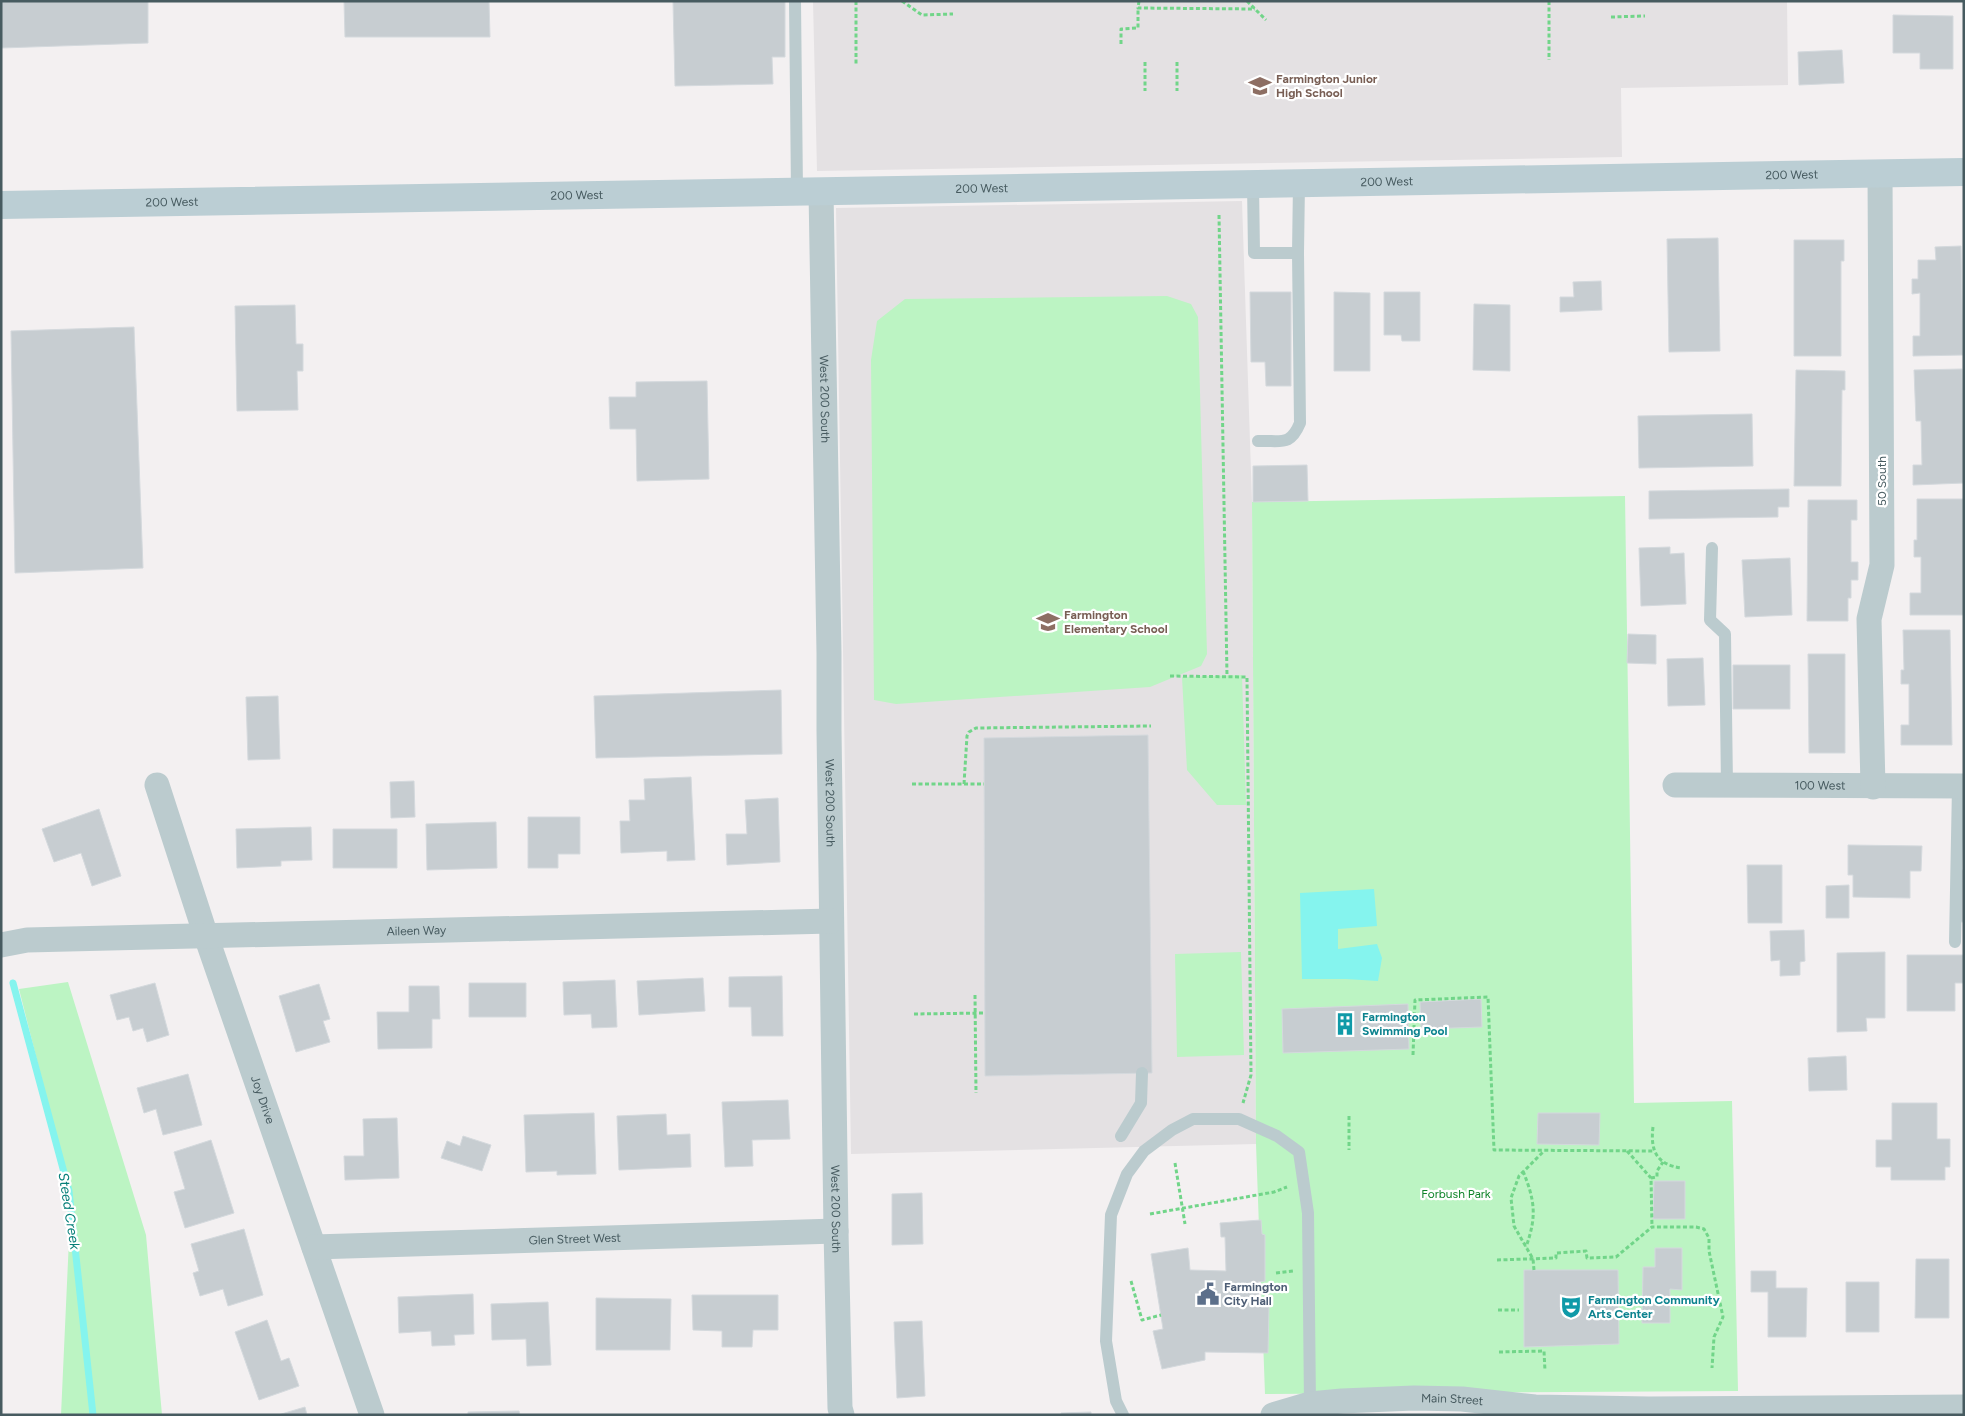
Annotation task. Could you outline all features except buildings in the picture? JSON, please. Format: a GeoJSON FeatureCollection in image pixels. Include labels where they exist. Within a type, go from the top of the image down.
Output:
{"type":"FeatureCollection","features":[{"type":"Feature","properties":{"kind":"main road","name":"200 West"},"geometry":{"type":"LineString","coordinates":[[1,206],[1964,172]]}},
{"type":"Feature","properties":{"kind":"street","name":"50 South"},"geometry":{"type":"LineString","coordinates":[[1873,786],[1869,619],[1882,565],[1880,173]]}},
{"type":"Feature","properties":{"kind":"street","name":"West 200 South"},"geometry":{"type":"LineString","coordinates":[[809,192],[830,652],[828,730],[836,1231],[840,1408],[842,1415]]}},
{"type":"Feature","properties":{"kind":"street","name":"100 West"},"geometry":{"type":"LineString","coordinates":[[1675,785],[1961,786]]}},
{"type":"Feature","properties":{"kind":"street","name":"Joy Drive"},"geometry":{"type":"LineString","coordinates":[[157,786],[206,936],[372,1415]]}},
{"type":"Feature","properties":{"kind":"street","name":"Aileen Way"},"geometry":{"type":"LineString","coordinates":[[1,945],[27,940],[832,921]]}},
{"type":"Feature","properties":{"kind":"street","name":"Glen Street West"},"geometry":{"type":"LineString","coordinates":[[314,1247],[836,1231]]}},
{"type":"Feature","properties":{"kind":"street","name":"Main Street"},"geometry":{"type":"LineString","coordinates":[[1273,1415],[1310,1404],[1414,1398],[1462,1399],[1544,1407],[1833,1412],[1964,1407]]}},
{"type":"Feature","properties":{"kind":"lane"},"geometry":{"type":"LineString","coordinates":[[795,1],[809,192]]}},
{"type":"Feature","properties":{"kind":"lane"},"geometry":{"type":"LineString","coordinates":[[1258,440],[1288,440],[1294,436],[1300,423],[1299,183]]}},
{"type":"Feature","properties":{"kind":"lane"},"geometry":{"type":"LineString","coordinates":[[1253,184],[1254,253],[1298,253]]}},
{"type":"Feature","properties":{"kind":"lane"},"geometry":{"type":"LineString","coordinates":[[1712,548],[1710,620],[1725,634],[1727,786]]}},
{"type":"Feature","properties":{"kind":"lane"},"geometry":{"type":"LineString","coordinates":[[1955,942],[1961,786]]}},
{"type":"Feature","properties":{"kind":"lane"},"geometry":{"type":"LineString","coordinates":[[1121,1136],[1141,1103],[1142,1073]]}},
{"type":"Feature","properties":{"kind":"lane"},"geometry":{"type":"LineString","coordinates":[[1123,1415],[1116,1401],[1106,1341],[1111,1216],[1127,1174],[1136,1160],[1144,1151],[1172,1130],[1193,1119],[1239,1119],[1277,1136],[1299,1152],[1308,1213],[1310,1404]]}},
{"type":"Feature","properties":{"kind":"path"},"geometry":{"type":"LineString","coordinates":[[856,1],[856,64]]}},
{"type":"Feature","properties":{"kind":"path"},"geometry":{"type":"LineString","coordinates":[[902,1],[922,15],[953,14]]}},
{"type":"Feature","properties":{"kind":"path"},"geometry":{"type":"LineString","coordinates":[[1121,44],[1121,29],[1138,28],[1138,1]]}},
{"type":"Feature","properties":{"kind":"path"},"geometry":{"type":"LineString","coordinates":[[1248,1],[1266,20]]}},
{"type":"Feature","properties":{"kind":"path"},"geometry":{"type":"LineString","coordinates":[[1548,1],[1549,60]]}},
{"type":"Feature","properties":{"kind":"path"},"geometry":{"type":"LineString","coordinates":[[1138,8],[1255,9]]}},
{"type":"Feature","properties":{"kind":"path"},"geometry":{"type":"LineString","coordinates":[[1611,17],[1644,16]]}},
{"type":"Feature","properties":{"kind":"path"},"geometry":{"type":"LineString","coordinates":[[1145,62],[1145,91]]}},
{"type":"Feature","properties":{"kind":"path"},"geometry":{"type":"LineString","coordinates":[[1177,62],[1177,91]]}},
{"type":"Feature","properties":{"kind":"path"},"geometry":{"type":"LineString","coordinates":[[1219,215],[1227,676]]}},
{"type":"Feature","properties":{"kind":"path"},"geometry":{"type":"LineString","coordinates":[[1170,676],[1247,677],[1251,1075],[1239,1119]]}},
{"type":"Feature","properties":{"kind":"path"},"geometry":{"type":"LineString","coordinates":[[964,784],[967,736],[969,732],[976,728],[1151,726]]}},
{"type":"Feature","properties":{"kind":"path"},"geometry":{"type":"LineString","coordinates":[[912,784],[984,784]]}},
{"type":"Feature","properties":{"kind":"path"},"geometry":{"type":"LineString","coordinates":[[975,995],[976,1093]]}},
{"type":"Feature","properties":{"kind":"path"},"geometry":{"type":"LineString","coordinates":[[1413,1055],[1415,1000],[1488,997],[1494,1150],[1654,1151]]}},
{"type":"Feature","properties":{"kind":"path"},"geometry":{"type":"LineString","coordinates":[[914,1014],[985,1013]]}},
{"type":"Feature","properties":{"kind":"path"},"geometry":{"type":"LineString","coordinates":[[1349,1116],[1349,1150]]}},
{"type":"Feature","properties":{"kind":"path"},"geometry":{"type":"LineString","coordinates":[[1653,1127],[1651,1140],[1654,1151],[1663,1162],[1670,1166],[1682,1168]]}},
{"type":"Feature","properties":{"kind":"path"},"geometry":{"type":"LineString","coordinates":[[1534,1270],[1533,1259],[1514,1226],[1511,1198],[1519,1176],[1544,1151]]}},
{"type":"Feature","properties":{"kind":"path"},"geometry":{"type":"LineString","coordinates":[[1626,1151],[1651,1178],[1652,1227]]}},
{"type":"Feature","properties":{"kind":"path"},"geometry":{"type":"LineString","coordinates":[[1651,1178],[1657,1178],[1657,1171],[1663,1162]]}},
{"type":"Feature","properties":{"kind":"path"},"geometry":{"type":"LineString","coordinates":[[1174,1163],[1185,1224]]}},
{"type":"Feature","properties":{"kind":"path"},"geometry":{"type":"LineString","coordinates":[[1523,1172],[1532,1195],[1534,1212],[1532,1229],[1526,1247]]}},
{"type":"Feature","properties":{"kind":"path"},"geometry":{"type":"LineString","coordinates":[[1150,1214],[1274,1192],[1290,1186]]}},
{"type":"Feature","properties":{"kind":"path"},"geometry":{"type":"LineString","coordinates":[[1497,1260],[1556,1258],[1556,1253],[1586,1251],[1587,1258],[1616,1258],[1652,1227],[1696,1227],[1704,1229],[1709,1238],[1708,1251],[1723,1317],[1714,1337],[1712,1368]]}},
{"type":"Feature","properties":{"kind":"path"},"geometry":{"type":"LineString","coordinates":[[1131,1281],[1142,1320],[1161,1315]]}},
{"type":"Feature","properties":{"kind":"path"},"geometry":{"type":"LineString","coordinates":[[1498,1310],[1519,1310]]}},
{"type":"Feature","properties":{"kind":"path"},"geometry":{"type":"LineString","coordinates":[[1499,1352],[1544,1351],[1545,1371]]}},
{"type":"Feature","properties":{"kind":"shaded area","name":"Farmington Junior High School"},"geometry":{"type":"Polygon","coordinates":[[[813,1],[1787,1],[1788,85],[1621,88],[1622,157],[817,171],[813,1]]]}},
{"type":"Feature","properties":{"kind":"shaded area","name":"Farmington Elementary School"},"geometry":{"type":"Polygon","coordinates":[[[1242,201],[1252,502],[1256,1144],[851,1154],[836,208],[1242,201]]]}},
{"type":"Feature","properties":{"kind":"green space"},"geometry":{"type":"Polygon","coordinates":[[[1167,296],[1191,304],[1198,317],[1207,654],[1201,666],[1150,687],[896,704],[874,700],[871,360],[877,321],[905,299],[1167,296]]]}},
{"type":"Feature","properties":{"kind":"green space","name":"Forbush Park"},"geometry":{"type":"Polygon","coordinates":[[[1625,496],[1634,1103],[1732,1101],[1738,1391],[1265,1394],[1256,1144],[1252,502],[1625,496]]]}},
{"type":"Feature","properties":{"kind":"green space"},"geometry":{"type":"Polygon","coordinates":[[[1242,675],[1246,805],[1217,805],[1187,770],[1182,677],[1242,675]]]}},
{"type":"Feature","properties":{"kind":"green space"},"geometry":{"type":"Polygon","coordinates":[[[1241,952],[1244,1055],[1177,1057],[1175,954],[1241,952]]]}},
{"type":"Feature","properties":{"kind":"green space"},"geometry":{"type":"Polygon","coordinates":[[[68,982],[146,1235],[162,1415],[61,1415],[71,1195],[19,989],[68,982]]]}},
{"type":"Feature","properties":{"kind":"water"},"geometry":{"type":"Polygon","coordinates":[[[1374,889],[1377,926],[1338,929],[1338,949],[1377,944],[1382,958],[1378,981],[1302,979],[1300,893],[1374,889]]]}},
{"type":"Feature","properties":{"kind":"waterway","name":"Steed Creek"},"geometry":{"type":"LineString","coordinates":[[13,983],[69,1191],[93,1415]]}},
{"type":"Feature","properties":{"kind":"place","name":"Farmington Junior High School"},"geometry":{"type":"Point","coordinates":[1260,86]}},
{"type":"Feature","properties":{"kind":"place","name":"Farmington Elementary School"},"geometry":{"type":"Point","coordinates":[1048,622]}},
{"type":"Feature","properties":{"kind":"place","name":"Farmington Swimming Pool"},"geometry":{"type":"Point","coordinates":[1345,1024]}},
{"type":"Feature","properties":{"kind":"place","name":"Farmington City Hall"},"geometry":{"type":"Point","coordinates":[1208,1294]}},
{"type":"Feature","properties":{"kind":"place","name":"Farmington Community Arts Center"},"geometry":{"type":"Point","coordinates":[1571,1307]}}]}
